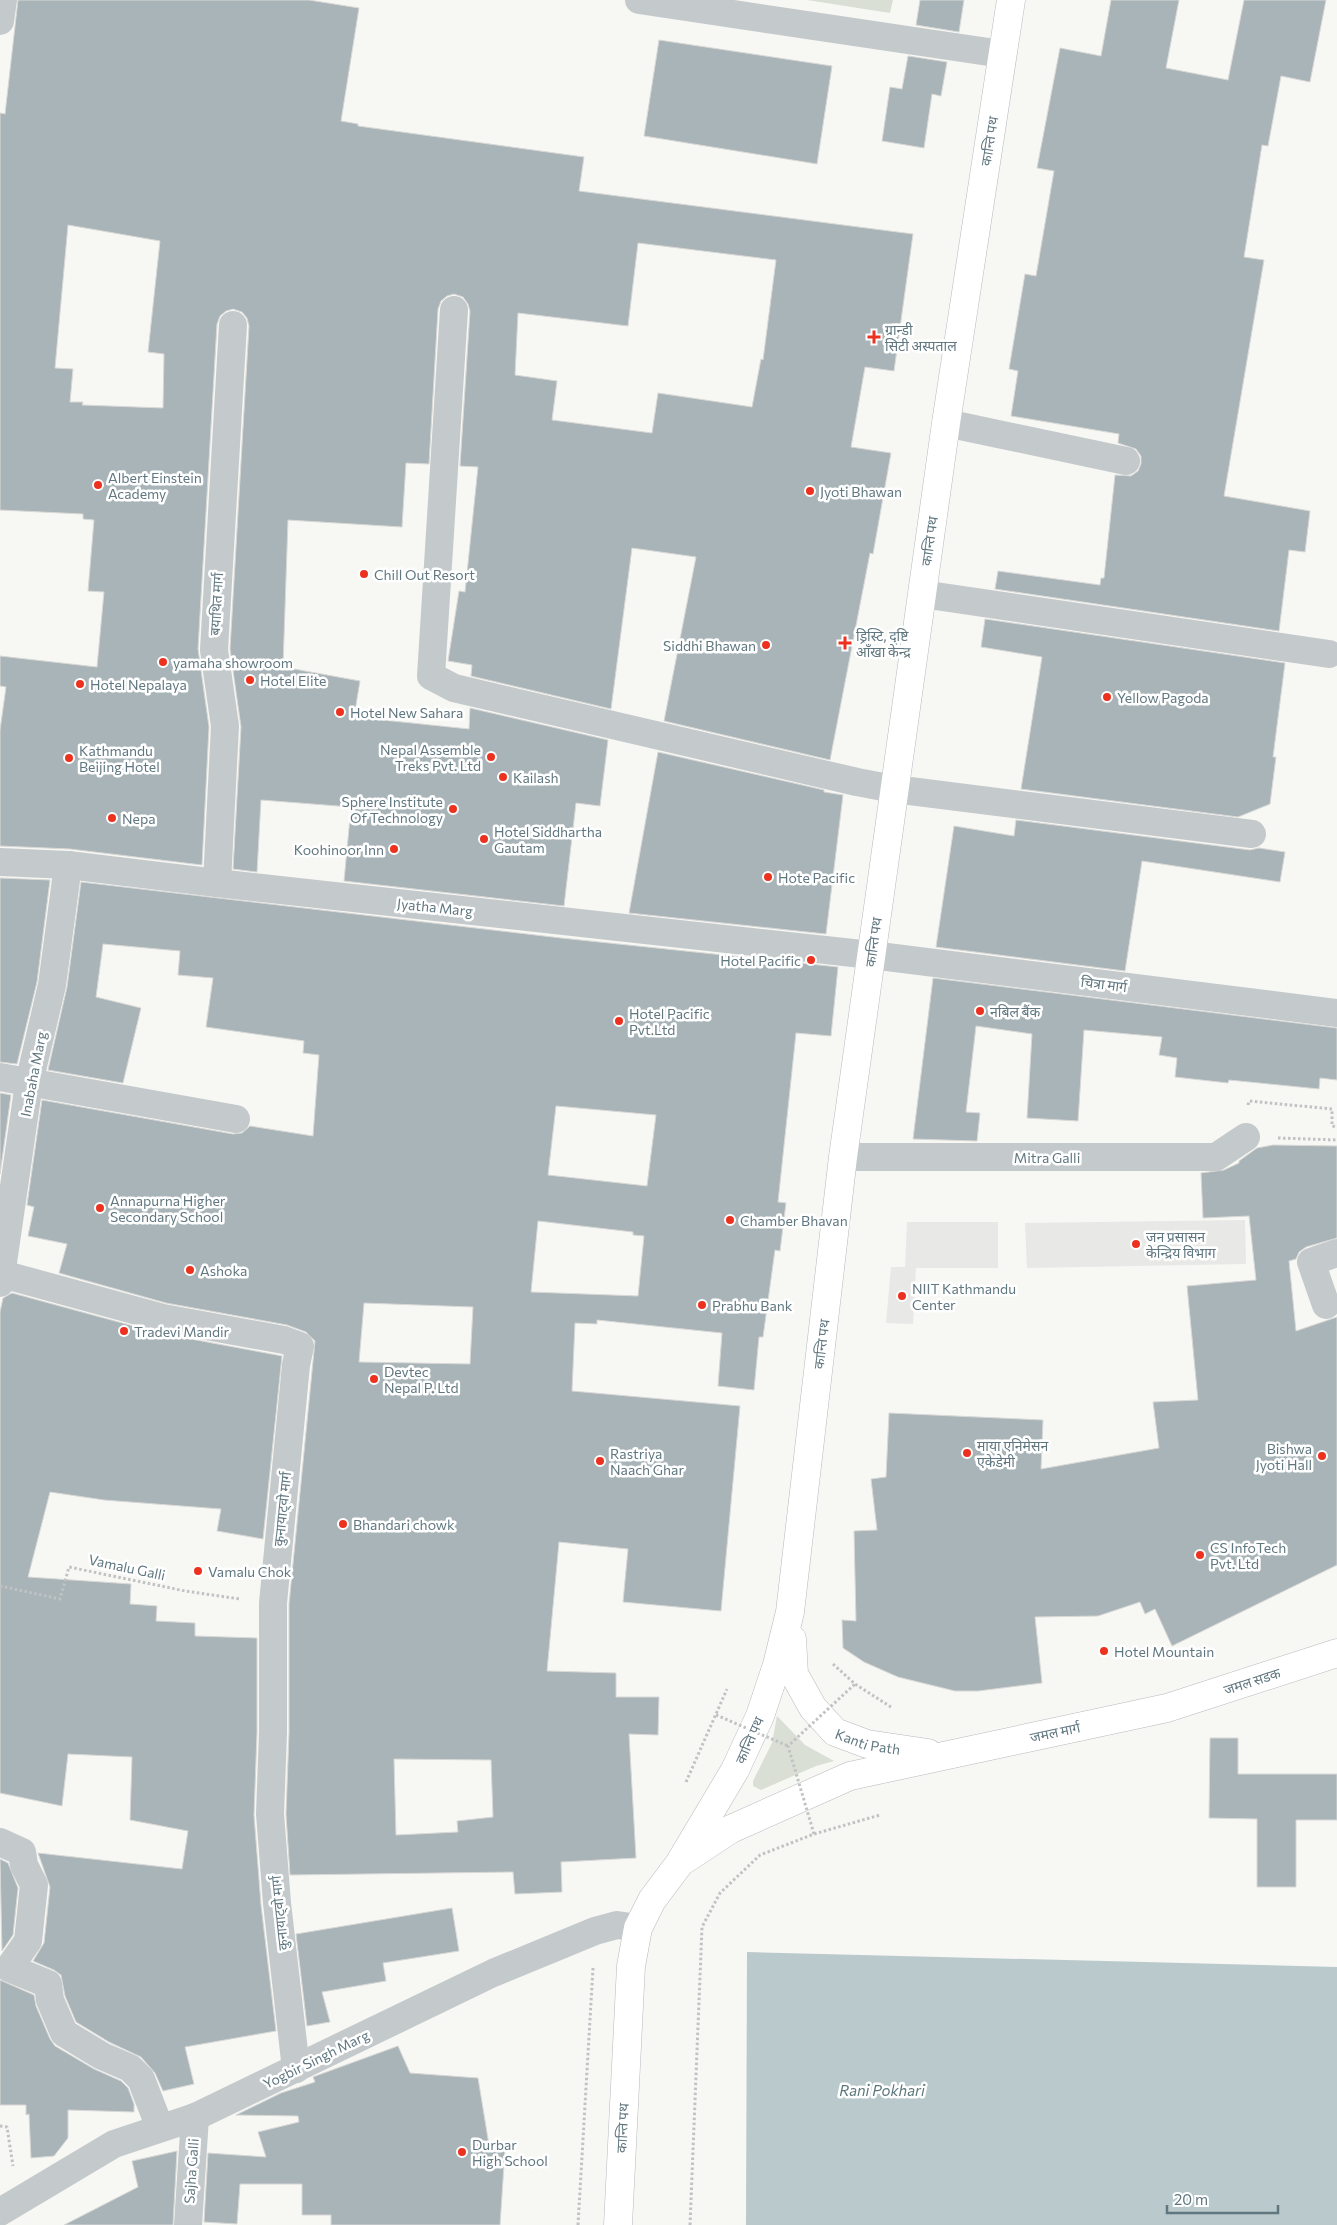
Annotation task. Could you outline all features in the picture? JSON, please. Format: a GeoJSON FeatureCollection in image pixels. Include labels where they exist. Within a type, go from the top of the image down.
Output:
{"type":"FeatureCollection","features":[{"type":"Feature","properties":{"kind":"main road","name":"कान्ति पथ"},"geometry":{"type":"LineString","coordinates":[[618,2225],[630,1966],[638,1928],[652,1900],[679,1864],[735,1770],[760,1716],[777,1665],[790,1612],[843,1157],[946,423],[1011,0]]}},
{"type":"Feature","properties":{"kind":"main road","name":"Kanti Path"},"geometry":{"type":"LineString","coordinates":[[790,1612],[794,1674],[813,1708],[835,1732],[867,1744],[944,1756]]}},
{"type":"Feature","properties":{"kind":"main road","name":"जमल सडक"},"geometry":{"type":"LineString","coordinates":[[1166,1708],[1337,1653]]}},
{"type":"Feature","properties":{"kind":"main road","name":"जमल मार्ग"},"geometry":{"type":"LineString","coordinates":[[944,1756],[1166,1708]]}},
{"type":"Feature","properties":{"kind":"main road","name":"कान्ति पथ"},"geometry":{"type":"LineString","coordinates":[[679,1864],[731,1829],[850,1776],[944,1756]]}},
{"type":"Feature","properties":{"kind":"street"},"geometry":{"type":"LineString","coordinates":[[0,21],[3,0]]}},
{"type":"Feature","properties":{"kind":"street"},"geometry":{"type":"LineString","coordinates":[[639,0],[1002,54]]}},
{"type":"Feature","properties":{"kind":"street"},"geometry":{"type":"LineString","coordinates":[[454,310],[431,676],[454,688],[857,782],[894,789],[1252,834]]}},
{"type":"Feature","properties":{"kind":"street","name":"बयाथित मार्ग"},"geometry":{"type":"LineString","coordinates":[[217,883],[225,726],[214,650],[233,325]]}},
{"type":"Feature","properties":{"kind":"street"},"geometry":{"type":"LineString","coordinates":[[946,423],[1126,462]]}},
{"type":"Feature","properties":{"kind":"street"},"geometry":{"type":"LineString","coordinates":[[922,594],[1329,654]]}},
{"type":"Feature","properties":{"kind":"street","name":"Jyatha Marg"},"geometry":{"type":"LineString","coordinates":[[0,862],[68,865],[871,955]]}},
{"type":"Feature","properties":{"kind":"street","name":"Inabaha Marg"},"geometry":{"type":"LineString","coordinates":[[1,1279],[29,1083],[52,985],[68,865]]}},
{"type":"Feature","properties":{"kind":"street","name":"चित्रा मार्ग"},"geometry":{"type":"LineString","coordinates":[[871,955],[1337,1013]]}},
{"type":"Feature","properties":{"kind":"street"},"geometry":{"type":"LineString","coordinates":[[0,1077],[236,1119]]}},
{"type":"Feature","properties":{"kind":"street","name":"Mitra Galli"},"geometry":{"type":"LineString","coordinates":[[843,1157],[1216,1156],[1246,1138]]}},
{"type":"Feature","properties":{"kind":"street"},"geometry":{"type":"LineString","coordinates":[[1326,1305],[1312,1262],[1337,1253]]}},
{"type":"Feature","properties":{"kind":"street","name":"कुनायाट्वो मार्ग"},"geometry":{"type":"LineString","coordinates":[[1,1279],[164,1318],[284,1340],[300,1346],[296,1366],[273,1603],[273,1733],[270,1814],[277,1903],[296,2069]]}},
{"type":"Feature","properties":{"kind":"street"},"geometry":{"type":"LineString","coordinates":[[0,1842],[22,1852],[24,1865],[34,1885],[28,1941],[9,1968],[48,1984],[50,2000],[64,2033],[102,2056],[130,2068],[141,2079],[160,2128]]}},
{"type":"Feature","properties":{"kind":"street","name":"Yogbir Singh Marg"},"geometry":{"type":"LineString","coordinates":[[0,2212],[114,2144],[195,2117],[493,1973],[595,1931],[617,1925],[638,1928]]}},
{"type":"Feature","properties":{"kind":"street","name":"Sajha Galli"},"geometry":{"type":"LineString","coordinates":[[188,2225],[195,2117]]}},
{"type":"Feature","properties":{"kind":"path"},"geometry":{"type":"LineString","coordinates":[[1337,1127],[1332,1126],[1332,1109],[1249,1101],[1246,1138],[1337,1140]]}},
{"type":"Feature","properties":{"kind":"path","name":"Vamalu Galli"},"geometry":{"type":"LineString","coordinates":[[0,1586],[60,1599],[69,1567],[185,1591],[273,1603]]}},
{"type":"Feature","properties":{"kind":"path"},"geometry":{"type":"LineString","coordinates":[[834,1664],[855,1684],[891,1706]]}},
{"type":"Feature","properties":{"kind":"path"},"geometry":{"type":"LineString","coordinates":[[788,1746],[855,1684]]}},
{"type":"Feature","properties":{"kind":"path"},"geometry":{"type":"LineString","coordinates":[[694,1759],[727,1689]]}},
{"type":"Feature","properties":{"kind":"path"},"geometry":{"type":"LineString","coordinates":[[716,1714],[788,1746],[814,1834]]}},
{"type":"Feature","properties":{"kind":"path"},"geometry":{"type":"LineString","coordinates":[[690,2225],[702,1927],[720,1893],[760,1855],[814,1834],[880,1815]]}},
{"type":"Feature","properties":{"kind":"path"},"geometry":{"type":"LineString","coordinates":[[578,2225],[595,1931]]}},
{"type":"Feature","properties":{"kind":"path"},"geometry":{"type":"LineString","coordinates":[[0,2126],[7,2127]]}},
{"type":"Feature","properties":{"kind":"shaded area"},"geometry":{"type":"Polygon","coordinates":[[[807,0],[893,0],[890,13],[807,0]]]}},
{"type":"Feature","properties":{"kind":"shaded area","name":"जन प्रसासन केन्द्रिय विभाग"},"geometry":{"type":"Polygon","coordinates":[[[1245,1220],[1246,1264],[1027,1268],[1025,1223],[1245,1220]]]}},
{"type":"Feature","properties":{"kind":"shaded area","name":"NIIT Kathmandu Center"},"geometry":{"type":"Polygon","coordinates":[[[907,1222],[998,1222],[998,1268],[916,1268],[913,1324],[886,1323],[891,1267],[905,1267],[907,1222]]]}},
{"type":"Feature","properties":{"kind":"shaded area"},"geometry":{"type":"Polygon","coordinates":[[[777,1716],[805,1745],[834,1761],[816,1766],[761,1790],[753,1786],[753,1781],[772,1743],[777,1716]]]}},
{"type":"Feature","properties":{"kind":"water","name":"Rani Pokhari"},"geometry":{"type":"Polygon","coordinates":[[[747,1952],[1337,1967],[1337,2225],[746,2225],[747,1952]]]}},
{"type":"Feature","properties":{"kind":"building"},"geometry":{"type":"Polygon","coordinates":[[[18,0],[309,0],[359,8],[341,121],[358,124],[358,126],[584,157],[579,191],[913,234],[894,371],[865,367],[851,447],[891,453],[873,554],[870,553],[830,760],[664,721],[696,557],[632,548],[611,709],[471,676],[472,665],[448,661],[459,591],[465,592],[478,467],[460,466],[470,311],[463,297],[454,294],[447,296],[441,301],[438,309],[429,464],[406,463],[402,527],[288,520],[283,667],[360,681],[354,717],[469,729],[470,708],[608,740],[600,806],[576,803],[564,906],[344,881],[351,807],[261,800],[257,872],[233,869],[241,727],[230,649],[249,326],[247,318],[242,312],[233,309],[226,311],[220,316],[217,324],[198,649],[209,727],[202,865],[70,849],[0,846],[0,730],[6,687],[0,686],[0,656],[97,667],[104,592],[88,591],[94,520],[83,519],[83,514],[0,510],[0,113],[5,114],[18,0]],[[68,225],[55,368],[73,369],[70,402],[83,402],[82,405],[163,408],[164,354],[148,352],[160,241],[68,225]],[[638,243],[628,326],[518,313],[515,375],[557,381],[552,420],[652,433],[658,393],[752,407],[761,359],[763,360],[776,260],[638,243]]]}},
{"type":"Feature","properties":{"kind":"building"},"geometry":{"type":"Polygon","coordinates":[[[920,0],[964,0],[959,32],[916,25],[920,0]]]}},
{"type":"Feature","properties":{"kind":"building"},"geometry":{"type":"Polygon","coordinates":[[[1111,0],[1179,0],[1166,68],[1228,80],[1244,0],[1326,0],[1310,82],[1281,76],[1268,146],[1262,145],[1244,257],[1264,260],[1224,496],[1310,511],[1305,552],[1289,550],[1279,631],[995,589],[998,571],[1100,585],[1101,578],[1104,578],[1115,475],[1131,476],[1138,471],[1141,464],[1141,456],[1136,449],[1118,443],[1119,434],[1011,416],[1018,371],[1009,369],[1025,274],[1036,276],[1054,171],[1037,168],[1060,48],[1101,56],[1111,0]]]}},
{"type":"Feature","properties":{"kind":"building"},"geometry":{"type":"Polygon","coordinates":[[[659,40],[832,66],[817,164],[644,136],[659,40]]]}},
{"type":"Feature","properties":{"kind":"building"},"geometry":{"type":"Polygon","coordinates":[[[908,56],[947,62],[941,96],[932,94],[924,148],[882,141],[890,87],[902,89],[908,56]]]}},
{"type":"Feature","properties":{"kind":"building"},"geometry":{"type":"Polygon","coordinates":[[[985,619],[1285,663],[1273,757],[1276,757],[1270,804],[1238,817],[1021,789],[1042,657],[981,647],[985,619]]]}},
{"type":"Feature","properties":{"kind":"building"},"geometry":{"type":"Polygon","coordinates":[[[658,752],[843,795],[826,934],[629,913],[658,752]]]}},
{"type":"Feature","properties":{"kind":"building"},"geometry":{"type":"Polygon","coordinates":[[[1016,820],[1250,850],[1259,848],[1285,852],[1280,882],[1142,861],[1125,971],[936,947],[954,826],[1014,836],[1016,820]]]}},
{"type":"Feature","properties":{"kind":"building"},"geometry":{"type":"Polygon","coordinates":[[[0,878],[50,880],[37,982],[17,1064],[0,1062],[0,878]]]}},
{"type":"Feature","properties":{"kind":"building"},"geometry":{"type":"Polygon","coordinates":[[[81,882],[561,938],[838,967],[831,1036],[796,1033],[778,1202],[786,1203],[780,1251],[775,1250],[763,1337],[759,1337],[754,1390],[718,1386],[722,1333],[597,1320],[597,1324],[575,1323],[572,1391],[740,1406],[721,1611],[623,1602],[628,1549],[559,1542],[547,1671],[616,1673],[616,1697],[659,1697],[658,1735],[629,1734],[636,1858],[561,1862],[562,1892],[515,1894],[513,1872],[290,1875],[286,1814],[289,1733],[289,1604],[315,1341],[306,1332],[287,1325],[166,1303],[59,1273],[67,1244],[28,1236],[34,1207],[27,1205],[42,1100],[233,1134],[242,1133],[250,1126],[313,1136],[319,1055],[303,1053],[304,1041],[206,1027],[213,978],[178,975],[180,951],[103,944],[96,997],[141,1008],[123,1083],[48,1070],[67,987],[81,882]],[[556,1106],[548,1175],[647,1186],[656,1115],[556,1106]],[[538,1221],[531,1292],[638,1296],[644,1236],[633,1235],[633,1232],[538,1221]],[[364,1303],[359,1362],[470,1364],[473,1307],[364,1303]],[[394,1759],[396,1835],[458,1832],[457,1821],[493,1817],[491,1760],[394,1759]]]}},
{"type":"Feature","properties":{"kind":"building"},"geometry":{"type":"Polygon","coordinates":[[[933,978],[1337,1028],[1337,1080],[1320,1078],[1319,1089],[1229,1080],[1228,1083],[1175,1077],[1177,1058],[1159,1055],[1162,1037],[1084,1030],[1078,1121],[1027,1118],[1032,1034],[976,1026],[966,1112],[980,1113],[977,1141],[913,1139],[933,978]]]}},
{"type":"Feature","properties":{"kind":"building"},"geometry":{"type":"Polygon","coordinates":[[[0,1093],[11,1095],[0,1174],[0,1093]]]}},
{"type":"Feature","properties":{"kind":"building"},"geometry":{"type":"Polygon","coordinates":[[[1273,1145],[1337,1146],[1337,1238],[1306,1247],[1299,1252],[1296,1259],[1289,1261],[1296,1331],[1337,1317],[1337,1565],[1172,1646],[1155,1609],[1145,1614],[1140,1602],[1098,1616],[1035,1617],[1042,1683],[978,1691],[955,1691],[898,1677],[864,1662],[843,1648],[842,1620],[856,1621],[854,1531],[877,1530],[871,1479],[886,1477],[889,1413],[1043,1420],[1041,1469],[1159,1448],[1153,1402],[1198,1400],[1187,1286],[1256,1280],[1249,1216],[1203,1218],[1201,1173],[1224,1170],[1239,1163],[1239,1161],[1257,1148],[1273,1145]]]}},
{"type":"Feature","properties":{"kind":"building"},"geometry":{"type":"Polygon","coordinates":[[[12,1293],[159,1333],[282,1356],[263,1539],[217,1531],[221,1509],[104,1500],[50,1492],[28,1577],[131,1584],[130,1604],[157,1606],[156,1621],[195,1623],[195,1636],[257,1638],[257,1733],[254,1815],[261,1905],[276,2031],[185,2047],[194,2084],[163,2091],[155,2073],[141,2057],[109,2042],[76,2022],[65,1996],[61,1975],[33,1961],[44,1943],[50,1887],[38,1853],[182,1869],[188,1831],[130,1820],[132,1757],[68,1754],[62,1806],[0,1793],[0,1312],[3,1298],[12,1293]]]}},
{"type":"Feature","properties":{"kind":"building"},"geometry":{"type":"Polygon","coordinates":[[[1210,1738],[1238,1738],[1238,1774],[1337,1774],[1337,1820],[1296,1820],[1296,1887],[1257,1887],[1257,1819],[1209,1818],[1210,1738]]]}},
{"type":"Feature","properties":{"kind":"building"},"geometry":{"type":"Polygon","coordinates":[[[0,1859],[8,1863],[18,1888],[13,1935],[2,1951],[0,1859]]]}},
{"type":"Feature","properties":{"kind":"building"},"geometry":{"type":"Polygon","coordinates":[[[452,1908],[459,1951],[383,1963],[386,1981],[322,1992],[330,2022],[307,2026],[296,1934],[452,1908]]]}},
{"type":"Feature","properties":{"kind":"building"},"geometry":{"type":"Polygon","coordinates":[[[0,1980],[34,1995],[36,2006],[50,2039],[55,2046],[94,2069],[121,2081],[128,2088],[134,2104],[134,2112],[68,2110],[68,2138],[54,2156],[31,2158],[29,2114],[26,2115],[26,2105],[0,2105],[0,1980]]]}},
{"type":"Feature","properties":{"kind":"building"},"geometry":{"type":"Polygon","coordinates":[[[398,2046],[410,2073],[478,2078],[490,2151],[505,2150],[500,2225],[331,2225],[331,2215],[302,2215],[302,2184],[240,2184],[237,2224],[204,2222],[208,2153],[266,2157],[258,2132],[299,2122],[298,2116],[236,2115],[281,2093],[315,2082],[313,2077],[398,2046]]]}},
{"type":"Feature","properties":{"kind":"building"},"geometry":{"type":"Polygon","coordinates":[[[177,2151],[173,2225],[64,2225],[138,2187],[132,2161],[177,2151]]]}},
{"type":"Feature","properties":{"kind":"place","name":"ग्रान्डी सिटी अस्पताल"},"geometry":{"type":"Point","coordinates":[874,337]}},
{"type":"Feature","properties":{"kind":"place","name":"Albert Einstein Academy"},"geometry":{"type":"Point","coordinates":[98,485]}},
{"type":"Feature","properties":{"kind":"place","name":"Jyoti Bhawan"},"geometry":{"type":"Point","coordinates":[810,491]}},
{"type":"Feature","properties":{"kind":"place","name":"Chill Out Resort"},"geometry":{"type":"Point","coordinates":[364,574]}},
{"type":"Feature","properties":{"kind":"place","name":"ड्रिस्टि, दृष्टि आँखा केन्द्र"},"geometry":{"type":"Point","coordinates":[845,643]}},
{"type":"Feature","properties":{"kind":"place","name":"Siddhi Bhawan"},"geometry":{"type":"Point","coordinates":[766,645]}},
{"type":"Feature","properties":{"kind":"place","name":"yamaha showroom"},"geometry":{"type":"Point","coordinates":[163,662]}},
{"type":"Feature","properties":{"kind":"place","name":"Hotel Elite"},"geometry":{"type":"Point","coordinates":[250,680]}},
{"type":"Feature","properties":{"kind":"place","name":"Hotel Nepalaya"},"geometry":{"type":"Point","coordinates":[80,684]}},
{"type":"Feature","properties":{"kind":"place","name":"Yellow Pagoda"},"geometry":{"type":"Point","coordinates":[1107,697]}},
{"type":"Feature","properties":{"kind":"place","name":"Hotel New Sahara"},"geometry":{"type":"Point","coordinates":[340,712]}},
{"type":"Feature","properties":{"kind":"place","name":"Nepal Assemble Treks Pvt. Ltd"},"geometry":{"type":"Point","coordinates":[491,757]}},
{"type":"Feature","properties":{"kind":"place","name":"Kathmandu Beijing Hotel"},"geometry":{"type":"Point","coordinates":[69,758]}},
{"type":"Feature","properties":{"kind":"place","name":"Kailash"},"geometry":{"type":"Point","coordinates":[503,777]}},
{"type":"Feature","properties":{"kind":"place","name":"Sphere Institute Of Technology"},"geometry":{"type":"Point","coordinates":[453,809]}},
{"type":"Feature","properties":{"kind":"place","name":"Nepa"},"geometry":{"type":"Point","coordinates":[112,818]}},
{"type":"Feature","properties":{"kind":"place","name":"Hotel Siddhartha Gautam"},"geometry":{"type":"Point","coordinates":[484,839]}},
{"type":"Feature","properties":{"kind":"place","name":"Koohinoor Inn"},"geometry":{"type":"Point","coordinates":[394,849]}},
{"type":"Feature","properties":{"kind":"place","name":"Hote Pacific"},"geometry":{"type":"Point","coordinates":[768,877]}},
{"type":"Feature","properties":{"kind":"place","name":"Hotel Pacific"},"geometry":{"type":"Point","coordinates":[811,960]}},
{"type":"Feature","properties":{"kind":"place","name":"नबिल बैंक"},"geometry":{"type":"Point","coordinates":[980,1011]}},
{"type":"Feature","properties":{"kind":"place","name":"Hotel Pacific Pvt.Ltd"},"geometry":{"type":"Point","coordinates":[619,1021]}},
{"type":"Feature","properties":{"kind":"place","name":"Annapurna Higher Secondary School"},"geometry":{"type":"Point","coordinates":[100,1208]}},
{"type":"Feature","properties":{"kind":"place","name":"Chamber Bhavan"},"geometry":{"type":"Point","coordinates":[730,1220]}},
{"type":"Feature","properties":{"kind":"place","name":"जन प्रसासन केन्द्रिय विभाग"},"geometry":{"type":"Point","coordinates":[1136,1244]}},
{"type":"Feature","properties":{"kind":"place","name":"Ashoka"},"geometry":{"type":"Point","coordinates":[190,1270]}},
{"type":"Feature","properties":{"kind":"place","name":"NIIT Kathmandu Center"},"geometry":{"type":"Point","coordinates":[902,1296]}},
{"type":"Feature","properties":{"kind":"place","name":"Prabhu Bank"},"geometry":{"type":"Point","coordinates":[702,1305]}},
{"type":"Feature","properties":{"kind":"place","name":"Tradevi Mandir"},"geometry":{"type":"Point","coordinates":[124,1331]}},
{"type":"Feature","properties":{"kind":"place","name":"Devtec Nepal P. Ltd"},"geometry":{"type":"Point","coordinates":[374,1379]}},
{"type":"Feature","properties":{"kind":"place","name":"माया एनिमेसन एकेडेमी"},"geometry":{"type":"Point","coordinates":[967,1453]}},
{"type":"Feature","properties":{"kind":"place","name":"Bishwa Jyoti Hall"},"geometry":{"type":"Point","coordinates":[1322,1456]}},
{"type":"Feature","properties":{"kind":"place","name":"Rastriya Naach Ghar"},"geometry":{"type":"Point","coordinates":[600,1461]}},
{"type":"Feature","properties":{"kind":"place","name":"Bhandari chowk"},"geometry":{"type":"Point","coordinates":[343,1524]}},
{"type":"Feature","properties":{"kind":"place","name":"CS InfoTech Pvt. Ltd"},"geometry":{"type":"Point","coordinates":[1200,1555]}},
{"type":"Feature","properties":{"kind":"place","name":"Vamalu Chok"},"geometry":{"type":"Point","coordinates":[198,1571]}},
{"type":"Feature","properties":{"kind":"place","name":"Hotel Mountain"},"geometry":{"type":"Point","coordinates":[1104,1651]}},
{"type":"Feature","properties":{"kind":"place","name":"Durbar High School"},"geometry":{"type":"Point","coordinates":[462,2152]}}]}
